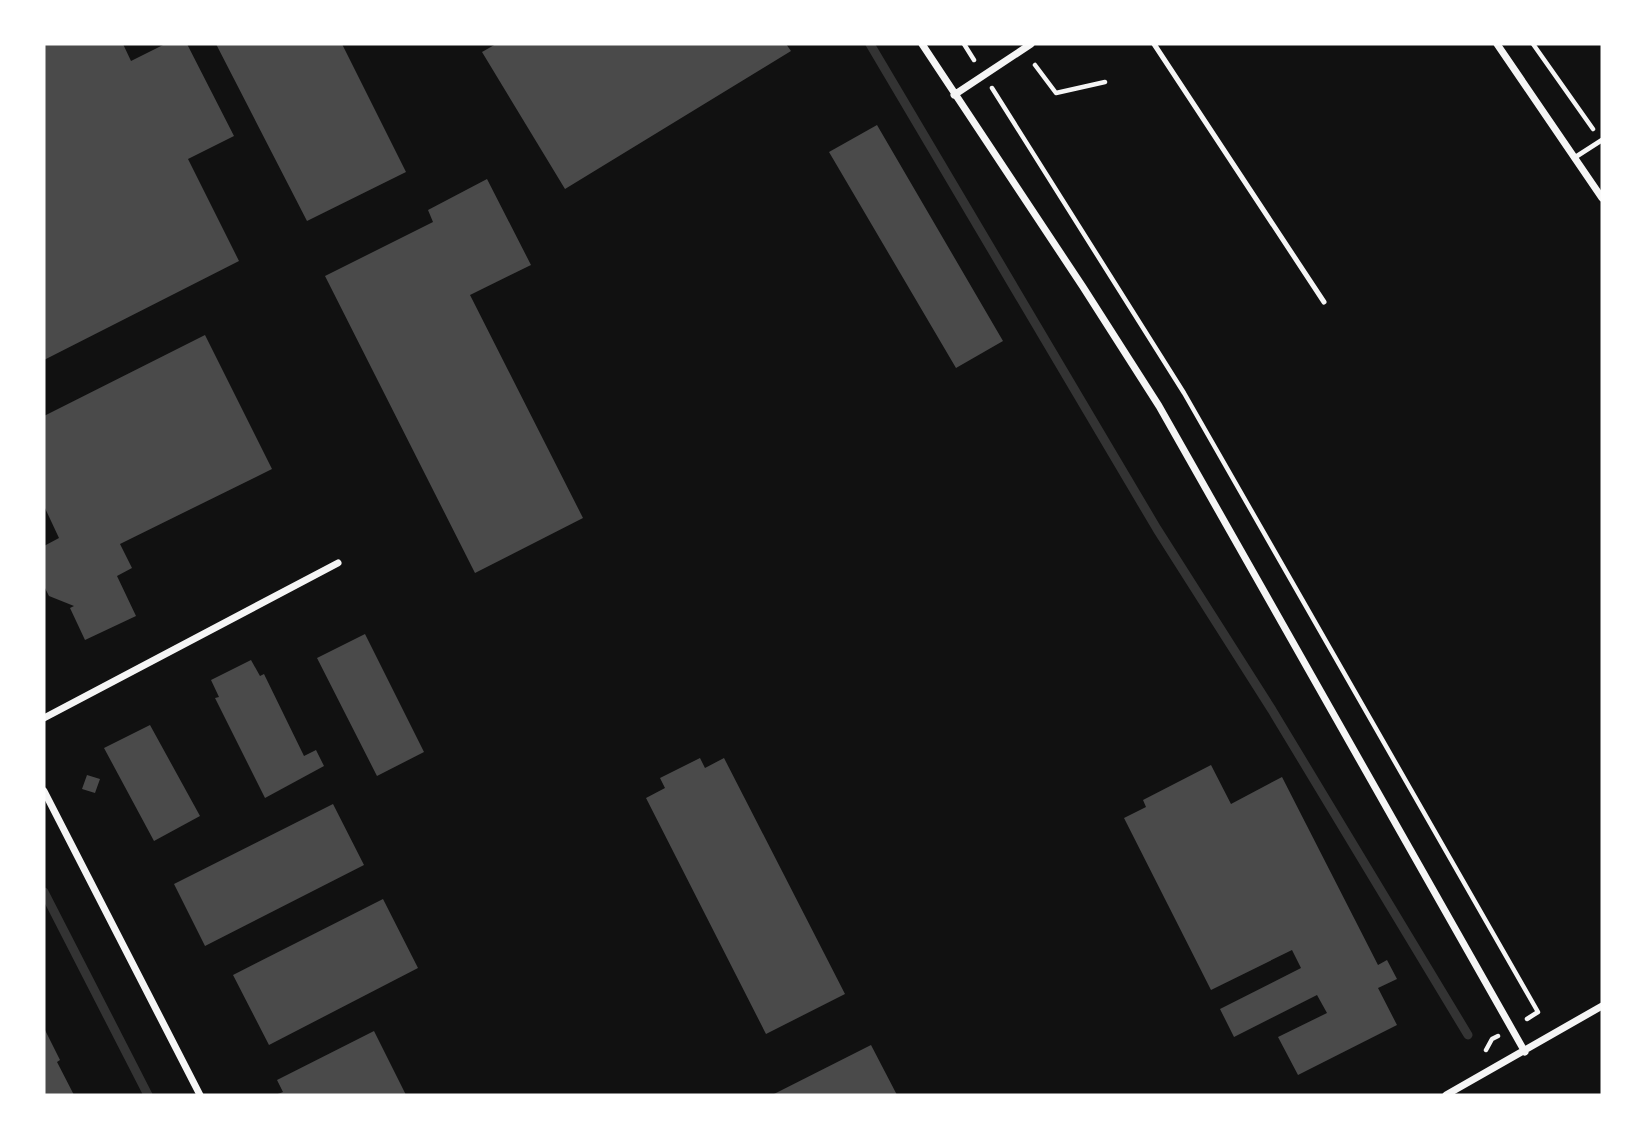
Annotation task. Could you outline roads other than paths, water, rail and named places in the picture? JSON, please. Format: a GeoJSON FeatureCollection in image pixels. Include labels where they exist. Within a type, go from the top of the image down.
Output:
{"type":"FeatureCollection","features":[{"type":"Feature","properties":{"kind":"street"},"geometry":{"type":"LineString","coordinates":[[922,44],[1159,406],[1525,1052]]}},
{"type":"Feature","properties":{"kind":"street"},"geometry":{"type":"LineString","coordinates":[[954,95],[1031,44]]}},
{"type":"Feature","properties":{"kind":"street"},"geometry":{"type":"LineString","coordinates":[[1497,44],[1602,198]]}},
{"type":"Feature","properties":{"kind":"street"},"geometry":{"type":"LineString","coordinates":[[44,718],[338,563]]}},
{"type":"Feature","properties":{"kind":"street"},"geometry":{"type":"LineString","coordinates":[[44,791],[200,1095]]}},
{"type":"Feature","properties":{"kind":"street"},"geometry":{"type":"LineString","coordinates":[[1446,1095],[1602,1006]]}},
{"type":"Feature","properties":{"kind":"lane"},"geometry":{"type":"LineString","coordinates":[[1154,44],[1324,302]]}},
{"type":"Feature","properties":{"kind":"lane"},"geometry":{"type":"LineString","coordinates":[[1574,158],[1602,140]]}},
{"type":"Feature","properties":{"kind":"waterway"},"geometry":{"type":"LineString","coordinates":[[870,44],[1157,529],[1272,710],[1468,1035]]}},
{"type":"Feature","properties":{"kind":"waterway"},"geometry":{"type":"LineString","coordinates":[[44,892],[148,1095]]}}]}
